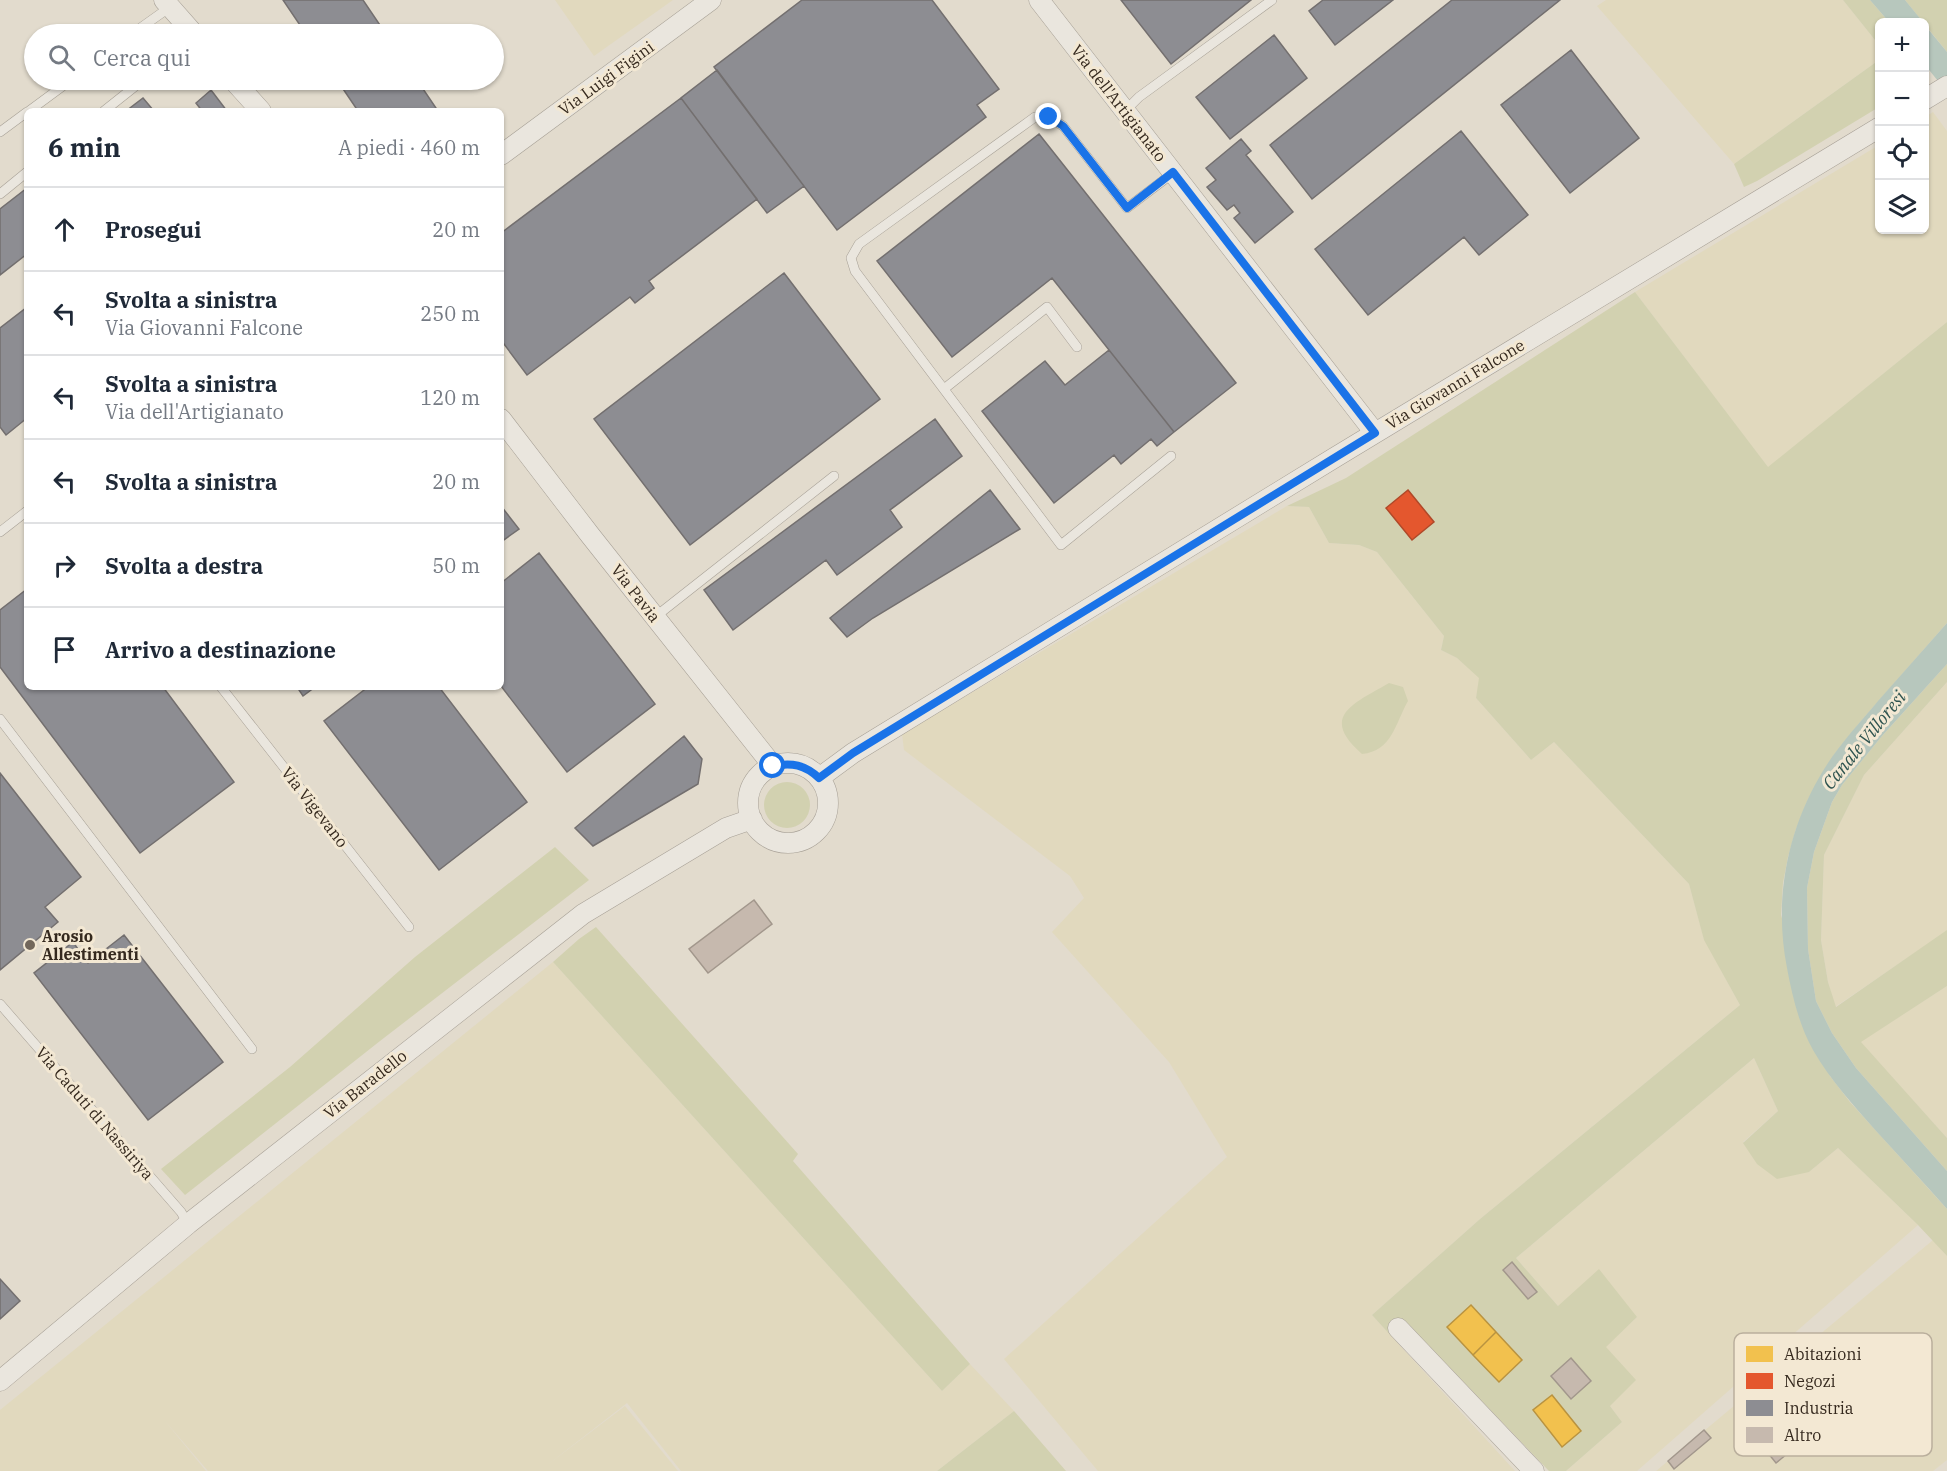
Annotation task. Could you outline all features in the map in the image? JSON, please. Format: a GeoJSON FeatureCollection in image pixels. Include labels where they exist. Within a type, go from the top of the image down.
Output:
{"type":"FeatureCollection","features":[{"type":"Feature","properties":{"kind":"street","name":"Via Luigi Figini"},"geometry":{"type":"LineString","coordinates":[[504,153],[711,0]]}},
{"type":"Feature","properties":{"kind":"street","name":"Via dell'Artigianato"},"geometry":{"type":"LineString","coordinates":[[1039,0],[1375,433]]}},
{"type":"Feature","properties":{"kind":"street"},"geometry":{"type":"LineString","coordinates":[[167,4],[185,24]]}},
{"type":"Feature","properties":{"kind":"street"},"geometry":{"type":"LineString","coordinates":[[1929,97],[1947,86]]}},
{"type":"Feature","properties":{"kind":"street"},"geometry":{"type":"LineString","coordinates":[[242,90],[258,108]]}},
{"type":"Feature","properties":{"kind":"street","name":"Via Giovanni Falcone"},"geometry":{"type":"LineString","coordinates":[[819,778],[853,753],[1875,130]]}},
{"type":"Feature","properties":{"kind":"street","name":"Via Pavia"},"geometry":{"type":"LineString","coordinates":[[504,422],[773,766]]}},
{"type":"Feature","properties":{"kind":"street"},"geometry":{"type":"LineString","coordinates":[[785,763],[810,770],[819,778],[826,790],[828,803],[826,817],[819,829],[809,838],[796,843],[783,843],[770,839],[759,830],[748,807],[749,794],[762,773],[773,766],[785,763]]}},
{"type":"Feature","properties":{"kind":"street","name":"Via Baradello"},"geometry":{"type":"LineString","coordinates":[[0,1381],[188,1224],[583,914],[726,828],[752,819]]}},
{"type":"Feature","properties":{"kind":"street"},"geometry":{"type":"LineString","coordinates":[[1398,1328],[1534,1471]]}},
{"type":"Feature","properties":{"kind":"lane"},"geometry":{"type":"LineString","coordinates":[[1125,111],[1139,97],[1272,0]]}},
{"type":"Feature","properties":{"kind":"lane"},"geometry":{"type":"LineString","coordinates":[[144,24],[167,4]]}},
{"type":"Feature","properties":{"kind":"lane"},"geometry":{"type":"LineString","coordinates":[[33,108],[58,90]]}},
{"type":"Feature","properties":{"kind":"lane"},"geometry":{"type":"LineString","coordinates":[[108,108],[130,90]]}},
{"type":"Feature","properties":{"kind":"lane"},"geometry":{"type":"LineString","coordinates":[[0,132],[24,115]]}},
{"type":"Feature","properties":{"kind":"lane"},"geometry":{"type":"LineString","coordinates":[[1171,456],[1061,544],[855,271],[850,258],[859,244],[1035,117],[1049,117],[1063,126],[1127,208],[1173,172]]}},
{"type":"Feature","properties":{"kind":"lane"},"geometry":{"type":"LineString","coordinates":[[0,194],[24,174]]}},
{"type":"Feature","properties":{"kind":"lane"},"geometry":{"type":"LineString","coordinates":[[944,389],[1047,307],[1077,347]]}},
{"type":"Feature","properties":{"kind":"lane"},"geometry":{"type":"LineString","coordinates":[[655,617],[834,476]]}},
{"type":"Feature","properties":{"kind":"lane"},"geometry":{"type":"LineString","coordinates":[[0,532],[24,514]]}},
{"type":"Feature","properties":{"kind":"lane","name":"Via Vigevano"},"geometry":{"type":"LineString","coordinates":[[223,690],[409,927]]}},
{"type":"Feature","properties":{"kind":"lane"},"geometry":{"type":"LineString","coordinates":[[0,719],[252,1049]]}},
{"type":"Feature","properties":{"kind":"lane","name":"Via Caduti di Nassiriya"},"geometry":{"type":"LineString","coordinates":[[0,1004],[181,1212],[188,1224]]}},
{"type":"Feature","properties":{"kind":"shaded area"},"geometry":{"type":"Polygon","coordinates":[[[555,0],[673,0],[594,56],[555,0]]]}},
{"type":"Feature","properties":{"kind":"shaded area"},"geometry":{"type":"Polygon","coordinates":[[[1606,0],[1843,0],[1875,40],[1875,63],[1734,164],[1597,6],[1606,0]]]}},
{"type":"Feature","properties":{"kind":"shaded area"},"geometry":{"type":"Polygon","coordinates":[[[1933,112],[1947,131],[1947,322],[1768,468],[1635,292],[1875,147],[1875,234],[1929,234],[1929,114],[1933,112]]]}},
{"type":"Feature","properties":{"kind":"shaded area"},"geometry":{"type":"Polygon","coordinates":[[[1287,506],[1309,507],[1329,543],[1359,545],[1377,552],[1444,636],[1441,650],[1457,658],[1480,678],[1476,698],[1531,760],[1554,742],[1689,884],[1704,939],[1740,1005],[1480,1219],[1372,1315],[1515,1471],[1098,1471],[1004,1359],[1227,1157],[1169,1062],[1052,932],[1084,898],[1070,876],[904,750],[902,734],[1287,506]]]}},
{"type":"Feature","properties":{"kind":"shaded area"},"geometry":{"type":"Polygon","coordinates":[[[1947,682],[1947,931],[1835,1007],[1821,940],[1824,855],[1864,775],[1947,682]]]}},
{"type":"Feature","properties":{"kind":"shaded area"},"geometry":{"type":"Polygon","coordinates":[[[553,962],[942,1391],[970,1364],[1014,1411],[937,1471],[681,1471],[627,1403],[546,1466],[625,1406],[678,1471],[208,1471],[165,1421],[206,1471],[0,1471],[0,1410],[553,962]]]}},
{"type":"Feature","properties":{"kind":"shaded area"},"geometry":{"type":"Polygon","coordinates":[[[1947,986],[1947,1138],[1860,1042],[1947,986]]]}},
{"type":"Feature","properties":{"kind":"shaded area"},"geometry":{"type":"Polygon","coordinates":[[[1754,1058],[1778,1111],[1743,1142],[1809,1172],[1838,1148],[1918,1225],[1795,1333],[1734,1333],[1734,1386],[1637,1471],[1566,1471],[1622,1422],[1610,1406],[1619,1362],[1605,1347],[1637,1317],[1558,1306],[1516,1258],[1754,1058]]]}},
{"type":"Feature","properties":{"kind":"shaded area"},"geometry":{"type":"Polygon","coordinates":[[[1933,1240],[1947,1256],[1947,1460],[1933,1471],[1656,1471],[1734,1406],[1734,1456],[1932,1456],[1932,1333],[1821,1333],[1933,1240]]]}},
{"type":"Feature","properties":{"kind":"green space"},"geometry":{"type":"Polygon","coordinates":[[[1843,0],[1870,0],[1886,18],[1875,18],[1875,40],[1843,0]]]}},
{"type":"Feature","properties":{"kind":"green space"},"geometry":{"type":"Polygon","coordinates":[[[1905,0],[1947,0],[1947,52],[1929,30],[1929,18],[1920,18],[1905,0]]]}},
{"type":"Feature","properties":{"kind":"green space"},"geometry":{"type":"Polygon","coordinates":[[[1875,63],[1875,109],[1744,187],[1734,164],[1875,63]]]}},
{"type":"Feature","properties":{"kind":"green space"},"geometry":{"type":"Polygon","coordinates":[[[1635,292],[1768,467],[1947,322],[1947,623],[1836,752],[1808,799],[1788,857],[1783,883],[1781,915],[1830,1076],[1850,1102],[1947,1209],[1947,1256],[1838,1148],[1809,1172],[1777,1179],[1757,1164],[1743,1143],[1778,1111],[1754,1058],[1516,1258],[1558,1306],[1599,1269],[1637,1317],[1606,1347],[1636,1380],[1610,1406],[1622,1422],[1566,1471],[1549,1471],[1407,1323],[1392,1337],[1372,1315],[1480,1219],[1740,1005],[1704,940],[1689,884],[1554,742],[1531,760],[1476,698],[1479,678],[1457,658],[1441,650],[1444,636],[1377,552],[1359,545],[1329,543],[1309,507],[1287,506],[1346,478],[1635,292]]]}},
{"type":"Feature","properties":{"kind":"green space"},"geometry":{"type":"Polygon","coordinates":[[[1947,664],[1947,682],[1864,775],[1824,855],[1821,940],[1828,982],[1836,1007],[1947,930],[1947,986],[1861,1042],[1947,1138],[1947,1171],[1856,1068],[1832,1033],[1816,1001],[1808,949],[1807,888],[1814,852],[1832,802],[1842,785],[1882,736],[1947,664]]]}},
{"type":"Feature","properties":{"kind":"green space"},"geometry":{"type":"Polygon","coordinates":[[[1389,683],[1403,687],[1408,701],[1386,742],[1372,752],[1362,754],[1349,741],[1343,730],[1342,720],[1354,704],[1389,683]]]}},
{"type":"Feature","properties":{"kind":"green space"},"geometry":{"type":"Polygon","coordinates":[[[787,782],[803,789],[810,805],[803,821],[787,828],[771,821],[764,805],[771,789],[787,782]]]}},
{"type":"Feature","properties":{"kind":"green space"},"geometry":{"type":"Polygon","coordinates":[[[555,847],[589,880],[185,1195],[161,1169],[290,1067],[415,957],[555,847]]]}},
{"type":"Feature","properties":{"kind":"green space"},"geometry":{"type":"Polygon","coordinates":[[[596,927],[798,1154],[793,1161],[970,1364],[942,1391],[553,962],[596,927]]]}},
{"type":"Feature","properties":{"kind":"green space"},"geometry":{"type":"Polygon","coordinates":[[[1014,1411],[1066,1471],[937,1471],[1014,1411]]]}},
{"type":"Feature","properties":{"kind":"water"},"geometry":{"type":"Polygon","coordinates":[[[1870,0],[1905,0],[1920,18],[1886,18],[1870,0]]]}},
{"type":"Feature","properties":{"kind":"water"},"geometry":{"type":"Polygon","coordinates":[[[1929,30],[1947,52],[1947,92],[1929,70],[1929,30]]]}},
{"type":"Feature","properties":{"kind":"water","name":"Canale Villoresi"},"geometry":{"type":"Polygon","coordinates":[[[1947,623],[1947,664],[1882,736],[1842,785],[1832,802],[1814,852],[1807,888],[1808,949],[1816,1001],[1832,1033],[1856,1068],[1947,1171],[1947,1209],[1851,1103],[1813,1050],[1800,1020],[1791,989],[1783,943],[1782,918],[1786,869],[1791,845],[1808,798],[1820,776],[1847,737],[1947,623]]]}},
{"type":"Feature","properties":{"kind":"building: Abitazioni"},"geometry":{"type":"Polygon","coordinates":[[[1471,1305],[1496,1332],[1473,1355],[1447,1327],[1471,1305]]]}},
{"type":"Feature","properties":{"kind":"building: Abitazioni"},"geometry":{"type":"Polygon","coordinates":[[[1496,1332],[1522,1360],[1499,1382],[1473,1355],[1496,1332]]]}},
{"type":"Feature","properties":{"kind":"building: Abitazioni"},"geometry":{"type":"Polygon","coordinates":[[[1552,1395],[1581,1431],[1562,1447],[1533,1410],[1552,1395]]]}},
{"type":"Feature","properties":{"kind":"building: Negozi"},"geometry":{"type":"Polygon","coordinates":[[[1408,490],[1434,522],[1412,540],[1386,508],[1408,490]]]}},
{"type":"Feature","properties":{"kind":"building: Industria"},"geometry":{"type":"Polygon","coordinates":[[[283,0],[363,0],[379,24],[299,24],[283,0]]]}},
{"type":"Feature","properties":{"kind":"building: Industria"},"geometry":{"type":"Polygon","coordinates":[[[802,0],[932,0],[999,89],[977,105],[986,117],[837,230],[714,67],[802,0]]]}},
{"type":"Feature","properties":{"kind":"building: Industria"},"geometry":{"type":"Polygon","coordinates":[[[1121,0],[1251,0],[1171,64],[1121,0]]]}},
{"type":"Feature","properties":{"kind":"building: Industria"},"geometry":{"type":"Polygon","coordinates":[[[1323,0],[1393,0],[1335,45],[1309,11],[1323,0]]]}},
{"type":"Feature","properties":{"kind":"building: Industria"},"geometry":{"type":"Polygon","coordinates":[[[1452,0],[1560,0],[1312,199],[1270,145],[1452,0]]]}},
{"type":"Feature","properties":{"kind":"building: Industria"},"geometry":{"type":"Polygon","coordinates":[[[1274,35],[1307,78],[1230,139],[1196,97],[1274,35]]]}},
{"type":"Feature","properties":{"kind":"building: Industria"},"geometry":{"type":"Polygon","coordinates":[[[1571,50],[1639,138],[1570,193],[1501,105],[1571,50]]]}},
{"type":"Feature","properties":{"kind":"building: Industria"},"geometry":{"type":"Polygon","coordinates":[[[717,70],[804,186],[767,213],[681,98],[717,70]]]}},
{"type":"Feature","properties":{"kind":"building: Industria"},"geometry":{"type":"Polygon","coordinates":[[[211,90],[225,108],[200,108],[196,103],[211,90]]]}},
{"type":"Feature","properties":{"kind":"building: Industria"},"geometry":{"type":"Polygon","coordinates":[[[344,90],[424,90],[436,108],[356,108],[344,90]]]}},
{"type":"Feature","properties":{"kind":"building: Industria"},"geometry":{"type":"Polygon","coordinates":[[[143,98],[151,108],[130,108],[143,98]]]}},
{"type":"Feature","properties":{"kind":"building: Industria"},"geometry":{"type":"Polygon","coordinates":[[[681,98],[757,199],[649,281],[654,288],[635,303],[630,297],[527,375],[504,344],[504,231],[681,98]]]}},
{"type":"Feature","properties":{"kind":"building: Industria"},"geometry":{"type":"Polygon","coordinates":[[[1461,131],[1528,215],[1479,255],[1464,237],[1368,315],[1315,249],[1461,131]]]}},
{"type":"Feature","properties":{"kind":"building: Industria"},"geometry":{"type":"Polygon","coordinates":[[[1039,134],[1236,383],[1174,432],[1052,278],[952,357],[877,261],[1039,134]]]}},
{"type":"Feature","properties":{"kind":"building: Industria"},"geometry":{"type":"Polygon","coordinates":[[[1241,139],[1251,151],[1246,155],[1293,212],[1255,243],[1234,218],[1240,213],[1234,205],[1227,210],[1207,187],[1216,180],[1206,168],[1241,139]]]}},
{"type":"Feature","properties":{"kind":"building: Industria"},"geometry":{"type":"Polygon","coordinates":[[[24,190],[24,256],[0,275],[0,209],[24,190]]]}},
{"type":"Feature","properties":{"kind":"building: Industria"},"geometry":{"type":"Polygon","coordinates":[[[784,273],[880,399],[690,545],[594,419],[784,273]]]}},
{"type":"Feature","properties":{"kind":"building: Industria"},"geometry":{"type":"Polygon","coordinates":[[[24,310],[24,420],[6,435],[0,427],[0,328],[24,310]]]}},
{"type":"Feature","properties":{"kind":"building: Industria"},"geometry":{"type":"Polygon","coordinates":[[[1109,350],[1174,432],[1157,446],[1151,439],[1121,464],[1114,455],[1054,503],[982,411],[1045,361],[1065,385],[1109,350]]]}},
{"type":"Feature","properties":{"kind":"building: Industria"},"geometry":{"type":"Polygon","coordinates":[[[935,419],[962,456],[890,510],[902,527],[837,575],[826,560],[733,630],[704,590],[935,419]]]}},
{"type":"Feature","properties":{"kind":"building: Industria"},"geometry":{"type":"Polygon","coordinates":[[[990,490],[1020,529],[873,618],[847,637],[830,618],[990,490]]]}},
{"type":"Feature","properties":{"kind":"building: Industria"},"geometry":{"type":"Polygon","coordinates":[[[504,510],[519,529],[504,540],[504,510]]]}},
{"type":"Feature","properties":{"kind":"building: Industria"},"geometry":{"type":"Polygon","coordinates":[[[539,553],[655,704],[567,772],[504,690],[504,581],[539,553]]]}},
{"type":"Feature","properties":{"kind":"building: Industria"},"geometry":{"type":"Polygon","coordinates":[[[24,591],[24,690],[165,690],[234,782],[140,853],[0,667],[0,610],[24,591]]]}},
{"type":"Feature","properties":{"kind":"building: Industria"},"geometry":{"type":"Polygon","coordinates":[[[299,690],[311,690],[303,696],[299,690]]]}},
{"type":"Feature","properties":{"kind":"building: Industria"},"geometry":{"type":"Polygon","coordinates":[[[364,690],[441,690],[527,802],[439,870],[324,721],[364,690]]]}},
{"type":"Feature","properties":{"kind":"building: Industria"},"geometry":{"type":"Polygon","coordinates":[[[684,736],[702,759],[698,784],[593,846],[575,828],[684,736]]]}},
{"type":"Feature","properties":{"kind":"building: Industria"},"geometry":{"type":"Polygon","coordinates":[[[0,773],[81,877],[45,907],[58,922],[0,970],[0,773]]]}},
{"type":"Feature","properties":{"kind":"building: Industria"},"geometry":{"type":"Polygon","coordinates":[[[124,935],[223,1062],[148,1120],[34,973],[73,942],[88,963],[124,935]]]}},
{"type":"Feature","properties":{"kind":"building: Industria"},"geometry":{"type":"Polygon","coordinates":[[[0,1279],[20,1301],[0,1319],[0,1279]]]}},
{"type":"Feature","properties":{"kind":"building: Altro"},"geometry":{"type":"Polygon","coordinates":[[[754,900],[772,924],[708,973],[689,949],[754,900]]]}},
{"type":"Feature","properties":{"kind":"building: Altro"},"geometry":{"type":"Polygon","coordinates":[[[1512,1262],[1537,1292],[1528,1299],[1503,1270],[1512,1262]]]}},
{"type":"Feature","properties":{"kind":"building: Altro"},"geometry":{"type":"Polygon","coordinates":[[[1571,1358],[1591,1381],[1571,1399],[1551,1376],[1571,1358]]]}},
{"type":"Feature","properties":{"kind":"building: Altro"},"geometry":{"type":"Polygon","coordinates":[[[1704,1430],[1711,1438],[1674,1469],[1668,1461],[1704,1430]]]}},
{"type":"Feature","properties":{"kind":"building: Altro"},"geometry":{"type":"Polygon","coordinates":[[[1770,1456],[1785,1456],[1776,1463],[1770,1456]]]}},
{"type":"Feature","properties":{"kind":"place","name":"Arosio Allestimenti"},"geometry":{"type":"Point","coordinates":[30,945]}},
{"type":"Feature","properties":{"kind":"route"},"geometry":{"type":"LineString","coordinates":[[773,766],[785,763],[798,765],[810,770],[819,778],[853,753],[1375,433],[1173,172],[1127,208],[1063,126],[1049,117]]}}]}
